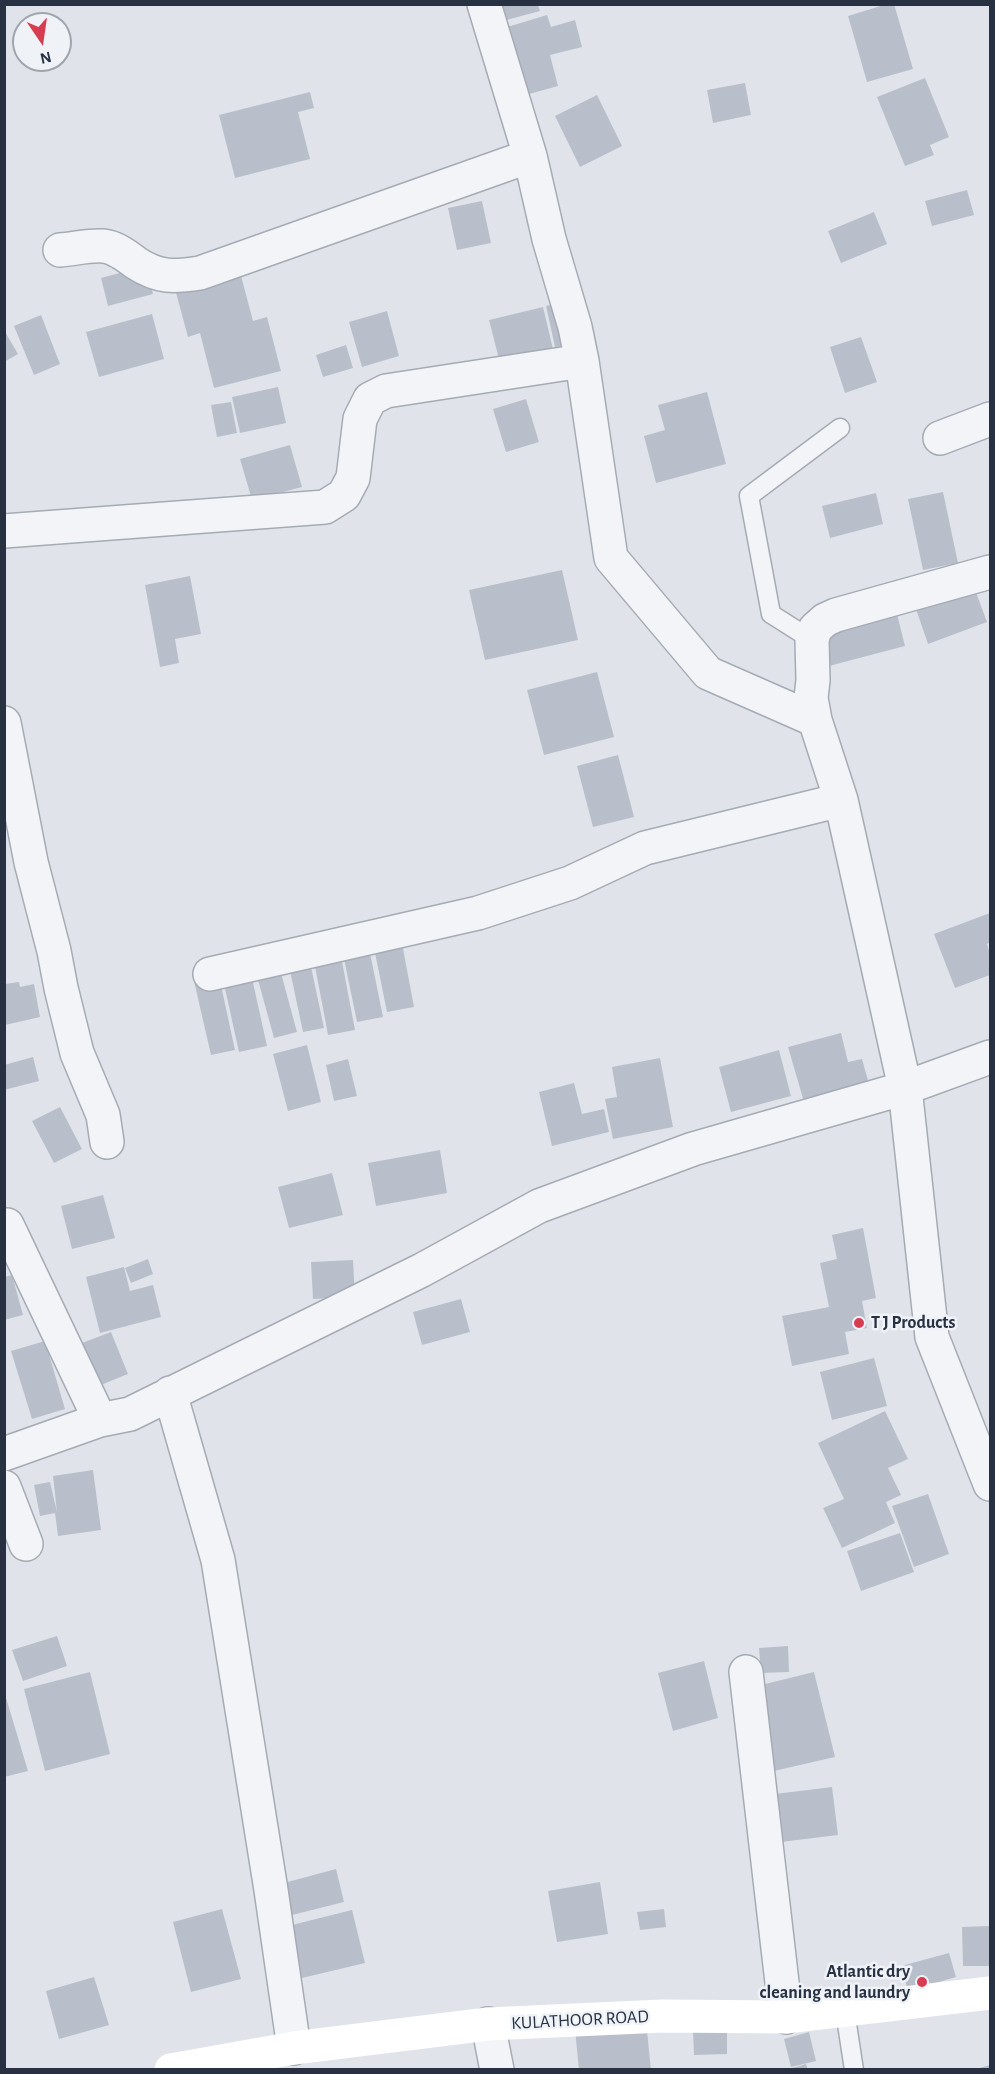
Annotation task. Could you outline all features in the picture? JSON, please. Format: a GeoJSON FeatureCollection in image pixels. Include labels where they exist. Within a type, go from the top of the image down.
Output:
{"type":"FeatureCollection","features":[{"type":"Feature","properties":{"kind":"main road","name":"KULATHOOR ROAD"},"geometry":{"type":"LineString","coordinates":[[171,2070],[294,2048],[488,2024],[663,2016],[786,2017],[990,1993]]}},
{"type":"Feature","properties":{"kind":"street"},"geometry":{"type":"LineString","coordinates":[[484,4],[530,156],[549,239],[575,327],[611,558],[708,673],[815,720]]}},
{"type":"Feature","properties":{"kind":"street"},"geometry":{"type":"LineString","coordinates":[[60,250],[104,246],[124,253],[159,274],[176,277],[200,273],[530,156]]}},
{"type":"Feature","properties":{"kind":"street"},"geometry":{"type":"LineString","coordinates":[[4,531],[325,507],[344,495],[353,478],[360,419],[370,399],[386,391],[582,361]]}},
{"type":"Feature","properties":{"kind":"street"},"geometry":{"type":"LineString","coordinates":[[940,438],[990,419]]}},
{"type":"Feature","properties":{"kind":"street"},"geometry":{"type":"LineString","coordinates":[[990,572],[825,620],[815,629],[812,640],[811,698],[815,720],[841,800],[905,1088],[932,1337],[990,1484]]}},
{"type":"Feature","properties":{"kind":"street"},"geometry":{"type":"LineString","coordinates":[[4,723],[31,861],[61,988],[77,1053],[103,1115],[107,1142]]}},
{"type":"Feature","properties":{"kind":"street"},"geometry":{"type":"LineString","coordinates":[[210,974],[478,913],[570,883],[645,848],[841,800]]}},
{"type":"Feature","properties":{"kind":"street"},"geometry":{"type":"LineString","coordinates":[[4,1454],[100,1420],[130,1414],[422,1270],[539,1206],[693,1149],[905,1088],[990,1057]]}},
{"type":"Feature","properties":{"kind":"street"},"geometry":{"type":"LineString","coordinates":[[7,1225],[100,1420]]}},
{"type":"Feature","properties":{"kind":"street"},"geometry":{"type":"LineString","coordinates":[[170,1393],[218,1560],[294,2048]]}},
{"type":"Feature","properties":{"kind":"street"},"geometry":{"type":"LineString","coordinates":[[4,1487],[26,1544]]}},
{"type":"Feature","properties":{"kind":"street"},"geometry":{"type":"LineString","coordinates":[[746,1672],[786,2017]]}},
{"type":"Feature","properties":{"kind":"street"},"geometry":{"type":"LineString","coordinates":[[488,2024],[497,2070]]}},
{"type":"Feature","properties":{"kind":"lane"},"geometry":{"type":"LineString","coordinates":[[812,640],[771,614],[749,496],[840,428]]}},
{"type":"Feature","properties":{"kind":"lane"},"geometry":{"type":"LineString","coordinates":[[845,2011],[854,2070]]}},
{"type":"Feature","properties":{"kind":"building"},"geometry":{"type":"Polygon","coordinates":[[[894,4],[913,69],[867,82],[848,16],[894,4]]]}},
{"type":"Feature","properties":{"kind":"building"},"geometry":{"type":"Polygon","coordinates":[[[494,5],[538,5],[540,11],[499,22],[494,5]]]}},
{"type":"Feature","properties":{"kind":"building"},"geometry":{"type":"Polygon","coordinates":[[[547,15],[551,27],[575,20],[582,47],[550,55],[558,86],[522,96],[504,28],[547,15]]]}},
{"type":"Feature","properties":{"kind":"building"},"geometry":{"type":"Polygon","coordinates":[[[925,78],[949,137],[930,145],[934,155],[905,166],[877,97],[925,78]]]}},
{"type":"Feature","properties":{"kind":"building"},"geometry":{"type":"Polygon","coordinates":[[[745,83],[751,115],[713,123],[707,90],[745,83]]]}},
{"type":"Feature","properties":{"kind":"building"},"geometry":{"type":"Polygon","coordinates":[[[310,92],[314,108],[298,112],[310,159],[235,178],[219,115],[310,92]]]}},
{"type":"Feature","properties":{"kind":"building"},"geometry":{"type":"Polygon","coordinates":[[[597,95],[622,146],[580,167],[555,116],[597,95]]]}},
{"type":"Feature","properties":{"kind":"building"},"geometry":{"type":"Polygon","coordinates":[[[967,190],[974,215],[932,226],[925,201],[967,190]]]}},
{"type":"Feature","properties":{"kind":"building"},"geometry":{"type":"Polygon","coordinates":[[[482,201],[491,243],[457,250],[448,208],[482,201]]]}},
{"type":"Feature","properties":{"kind":"building"},"geometry":{"type":"Polygon","coordinates":[[[874,212],[887,244],[841,263],[828,231],[874,212]]]}},
{"type":"Feature","properties":{"kind":"building"},"geometry":{"type":"Polygon","coordinates":[[[146,266],[153,294],[108,306],[101,278],[146,266]]]}},
{"type":"Feature","properties":{"kind":"building"},"geometry":{"type":"Polygon","coordinates":[[[240,272],[253,321],[267,317],[281,371],[214,388],[200,333],[188,337],[175,289],[240,272]]]}},
{"type":"Feature","properties":{"kind":"building"},"geometry":{"type":"Polygon","coordinates":[[[565,301],[573,344],[555,347],[546,306],[565,301]]]}},
{"type":"Feature","properties":{"kind":"building"},"geometry":{"type":"Polygon","coordinates":[[[543,307],[553,349],[500,363],[489,320],[543,307]]]}},
{"type":"Feature","properties":{"kind":"building"},"geometry":{"type":"Polygon","coordinates":[[[387,311],[399,356],[362,367],[349,322],[387,311]]]}},
{"type":"Feature","properties":{"kind":"building"},"geometry":{"type":"Polygon","coordinates":[[[152,314],[164,359],[99,377],[86,332],[152,314]]]}},
{"type":"Feature","properties":{"kind":"building"},"geometry":{"type":"Polygon","coordinates":[[[41,315],[60,364],[34,375],[14,326],[41,315]]]}},
{"type":"Feature","properties":{"kind":"building"},"geometry":{"type":"Polygon","coordinates":[[[4,330],[18,354],[4,362],[4,330]]]}},
{"type":"Feature","properties":{"kind":"building"},"geometry":{"type":"Polygon","coordinates":[[[861,337],[877,382],[845,393],[830,347],[861,337]]]}},
{"type":"Feature","properties":{"kind":"building"},"geometry":{"type":"Polygon","coordinates":[[[346,345],[353,368],[323,377],[316,355],[346,345]]]}},
{"type":"Feature","properties":{"kind":"building"},"geometry":{"type":"Polygon","coordinates":[[[278,387],[286,423],[240,433],[232,397],[278,387]]]}},
{"type":"Feature","properties":{"kind":"building"},"geometry":{"type":"Polygon","coordinates":[[[707,392],[726,464],[656,483],[644,436],[665,430],[658,405],[707,392]]]}},
{"type":"Feature","properties":{"kind":"building"},"geometry":{"type":"Polygon","coordinates":[[[526,399],[539,442],[506,452],[493,409],[526,399]]]}},
{"type":"Feature","properties":{"kind":"building"},"geometry":{"type":"Polygon","coordinates":[[[231,402],[237,433],[217,437],[211,405],[231,402]]]}},
{"type":"Feature","properties":{"kind":"building"},"geometry":{"type":"Polygon","coordinates":[[[290,445],[302,487],[252,500],[240,459],[290,445]]]}},
{"type":"Feature","properties":{"kind":"building"},"geometry":{"type":"Polygon","coordinates":[[[943,492],[958,563],[923,570],[908,499],[943,492]]]}},
{"type":"Feature","properties":{"kind":"building"},"geometry":{"type":"Polygon","coordinates":[[[876,493],[883,524],[830,538],[822,506],[876,493]]]}},
{"type":"Feature","properties":{"kind":"building"},"geometry":{"type":"Polygon","coordinates":[[[562,570],[578,640],[485,660],[469,590],[562,570]]]}},
{"type":"Feature","properties":{"kind":"building"},"geometry":{"type":"Polygon","coordinates":[[[190,576],[201,634],[175,639],[179,663],[160,667],[145,585],[190,576]]]}},
{"type":"Feature","properties":{"kind":"building"},"geometry":{"type":"Polygon","coordinates":[[[974,587],[987,622],[928,644],[916,609],[974,587]]]}},
{"type":"Feature","properties":{"kind":"building"},"geometry":{"type":"Polygon","coordinates":[[[897,614],[905,646],[829,666],[820,634],[897,614]]]}},
{"type":"Feature","properties":{"kind":"building"},"geometry":{"type":"Polygon","coordinates":[[[597,672],[614,737],[544,755],[527,690],[597,672]]]}},
{"type":"Feature","properties":{"kind":"building"},"geometry":{"type":"Polygon","coordinates":[[[618,755],[634,817],[593,827],[577,766],[618,755]]]}},
{"type":"Feature","properties":{"kind":"building"},"geometry":{"type":"Polygon","coordinates":[[[990,913],[990,942],[987,944],[990,954],[990,975],[955,988],[934,934],[990,913]]]}},
{"type":"Feature","properties":{"kind":"building"},"geometry":{"type":"Polygon","coordinates":[[[401,938],[414,1007],[387,1012],[373,943],[401,938]]]}},
{"type":"Feature","properties":{"kind":"building"},"geometry":{"type":"Polygon","coordinates":[[[369,948],[383,1017],[357,1022],[343,954],[369,948]]]}},
{"type":"Feature","properties":{"kind":"building"},"geometry":{"type":"Polygon","coordinates":[[[341,956],[355,1030],[328,1035],[314,961],[341,956]]]}},
{"type":"Feature","properties":{"kind":"building"},"geometry":{"type":"Polygon","coordinates":[[[278,962],[297,1032],[274,1038],[255,969],[278,962]]]}},
{"type":"Feature","properties":{"kind":"building"},"geometry":{"type":"Polygon","coordinates":[[[310,962],[324,1028],[303,1032],[289,966],[310,962]]]}},
{"type":"Feature","properties":{"kind":"building"},"geometry":{"type":"Polygon","coordinates":[[[250,969],[267,1046],[239,1052],[222,975],[250,969]]]}},
{"type":"Feature","properties":{"kind":"building"},"geometry":{"type":"Polygon","coordinates":[[[219,976],[235,1050],[211,1055],[194,981],[219,976]]]}},
{"type":"Feature","properties":{"kind":"building"},"geometry":{"type":"Polygon","coordinates":[[[19,982],[20,987],[34,984],[40,1017],[5,1025],[5,984],[19,982]]]}},
{"type":"Feature","properties":{"kind":"building"},"geometry":{"type":"Polygon","coordinates":[[[841,1033],[848,1062],[862,1059],[869,1084],[804,1102],[788,1047],[841,1033]]]}},
{"type":"Feature","properties":{"kind":"building"},"geometry":{"type":"Polygon","coordinates":[[[307,1045],[321,1102],[288,1111],[273,1054],[307,1045]]]}},
{"type":"Feature","properties":{"kind":"building"},"geometry":{"type":"Polygon","coordinates":[[[779,1050],[791,1096],[731,1112],[719,1067],[779,1050]]]}},
{"type":"Feature","properties":{"kind":"building"},"geometry":{"type":"Polygon","coordinates":[[[33,1057],[39,1081],[4,1090],[4,1065],[33,1057]]]}},
{"type":"Feature","properties":{"kind":"building"},"geometry":{"type":"Polygon","coordinates":[[[660,1058],[673,1127],[613,1139],[605,1099],[617,1097],[612,1067],[660,1058]]]}},
{"type":"Feature","properties":{"kind":"building"},"geometry":{"type":"Polygon","coordinates":[[[348,1059],[357,1096],[334,1101],[326,1065],[348,1059]]]}},
{"type":"Feature","properties":{"kind":"building"},"geometry":{"type":"Polygon","coordinates":[[[574,1083],[582,1114],[604,1109],[609,1132],[552,1146],[539,1092],[574,1083]]]}},
{"type":"Feature","properties":{"kind":"building"},"geometry":{"type":"Polygon","coordinates":[[[60,1107],[82,1149],[54,1163],[32,1121],[60,1107]]]}},
{"type":"Feature","properties":{"kind":"building"},"geometry":{"type":"Polygon","coordinates":[[[440,1150],[447,1193],[376,1206],[368,1163],[440,1150]]]}},
{"type":"Feature","properties":{"kind":"building"},"geometry":{"type":"Polygon","coordinates":[[[332,1173],[343,1215],[289,1228],[278,1187],[332,1173]]]}},
{"type":"Feature","properties":{"kind":"building"},"geometry":{"type":"Polygon","coordinates":[[[103,1195],[115,1238],[72,1249],[61,1206],[103,1195]]]}},
{"type":"Feature","properties":{"kind":"building"},"geometry":{"type":"Polygon","coordinates":[[[863,1228],[876,1298],[862,1301],[867,1328],[845,1332],[849,1354],[792,1366],[782,1316],[829,1307],[820,1263],[837,1259],[832,1235],[863,1228]]]}},
{"type":"Feature","properties":{"kind":"building"},"geometry":{"type":"Polygon","coordinates":[[[148,1259],[153,1274],[131,1283],[125,1268],[148,1259]]]}},
{"type":"Feature","properties":{"kind":"building"},"geometry":{"type":"Polygon","coordinates":[[[353,1260],[355,1297],[313,1299],[311,1262],[353,1260]]]}},
{"type":"Feature","properties":{"kind":"building"},"geometry":{"type":"Polygon","coordinates":[[[124,1267],[130,1291],[153,1285],[161,1317],[100,1333],[86,1277],[124,1267]]]}},
{"type":"Feature","properties":{"kind":"building"},"geometry":{"type":"Polygon","coordinates":[[[12,1275],[23,1315],[4,1320],[4,1277],[12,1275]]]}},
{"type":"Feature","properties":{"kind":"building"},"geometry":{"type":"Polygon","coordinates":[[[461,1299],[470,1332],[422,1345],[413,1312],[461,1299]]]}},
{"type":"Feature","properties":{"kind":"building"},"geometry":{"type":"Polygon","coordinates":[[[111,1332],[128,1374],[91,1389],[74,1346],[111,1332]]]}},
{"type":"Feature","properties":{"kind":"building"},"geometry":{"type":"Polygon","coordinates":[[[45,1341],[65,1409],[32,1419],[11,1351],[45,1341]]]}},
{"type":"Feature","properties":{"kind":"building"},"geometry":{"type":"Polygon","coordinates":[[[874,1358],[887,1406],[832,1420],[820,1372],[874,1358]]]}},
{"type":"Feature","properties":{"kind":"building"},"geometry":{"type":"Polygon","coordinates":[[[885,1411],[908,1459],[888,1468],[901,1495],[886,1502],[895,1523],[842,1548],[823,1508],[844,1499],[818,1443],[885,1411]]]}},
{"type":"Feature","properties":{"kind":"building"},"geometry":{"type":"Polygon","coordinates":[[[93,1470],[101,1530],[58,1536],[55,1513],[40,1516],[34,1485],[50,1482],[57,1512],[53,1476],[93,1470]]]}},
{"type":"Feature","properties":{"kind":"building"},"geometry":{"type":"Polygon","coordinates":[[[928,1494],[949,1554],[914,1567],[892,1506],[928,1494]]]}},
{"type":"Feature","properties":{"kind":"building"},"geometry":{"type":"Polygon","coordinates":[[[900,1533],[914,1572],[861,1591],[847,1551],[900,1533]]]}},
{"type":"Feature","properties":{"kind":"building"},"geometry":{"type":"Polygon","coordinates":[[[57,1636],[67,1666],[23,1681],[12,1650],[57,1636]]]}},
{"type":"Feature","properties":{"kind":"building"},"geometry":{"type":"Polygon","coordinates":[[[788,1646],[789,1672],[761,1673],[759,1648],[788,1646]]]}},
{"type":"Feature","properties":{"kind":"building"},"geometry":{"type":"Polygon","coordinates":[[[704,1661],[718,1718],[673,1731],[658,1673],[704,1661]]]}},
{"type":"Feature","properties":{"kind":"building"},"geometry":{"type":"Polygon","coordinates":[[[90,1672],[110,1754],[45,1771],[24,1689],[90,1672]]]}},
{"type":"Feature","properties":{"kind":"building"},"geometry":{"type":"Polygon","coordinates":[[[814,1672],[835,1757],[774,1771],[753,1687],[814,1672]]]}},
{"type":"Feature","properties":{"kind":"building"},"geometry":{"type":"Polygon","coordinates":[[[4,1691],[28,1771],[4,1777],[4,1691]]]}},
{"type":"Feature","properties":{"kind":"building"},"geometry":{"type":"Polygon","coordinates":[[[832,1787],[838,1835],[781,1842],[775,1794],[832,1787]]]}},
{"type":"Feature","properties":{"kind":"building"},"geometry":{"type":"Polygon","coordinates":[[[336,1869],[344,1902],[288,1916],[280,1884],[336,1869]]]}},
{"type":"Feature","properties":{"kind":"building"},"geometry":{"type":"Polygon","coordinates":[[[600,1882],[608,1934],[557,1942],[548,1891],[600,1882]]]}},
{"type":"Feature","properties":{"kind":"building"},"geometry":{"type":"Polygon","coordinates":[[[222,1909],[241,1979],[191,1992],[173,1922],[222,1909]]]}},
{"type":"Feature","properties":{"kind":"building"},"geometry":{"type":"Polygon","coordinates":[[[664,1909],[666,1927],[640,1930],[637,1912],[664,1909]]]}},
{"type":"Feature","properties":{"kind":"building"},"geometry":{"type":"Polygon","coordinates":[[[352,1910],[365,1963],[277,1984],[264,1932],[352,1910]]]}},
{"type":"Feature","properties":{"kind":"building"},"geometry":{"type":"Polygon","coordinates":[[[990,1926],[990,1966],[963,1966],[962,1927],[990,1926]]]}},
{"type":"Feature","properties":{"kind":"building"},"geometry":{"type":"Polygon","coordinates":[[[949,1953],[956,1977],[908,1991],[901,1966],[949,1953]]]}},
{"type":"Feature","properties":{"kind":"building"},"geometry":{"type":"Polygon","coordinates":[[[94,1977],[109,2025],[59,2039],[46,1991],[94,1977]]]}},
{"type":"Feature","properties":{"kind":"building"},"geometry":{"type":"Polygon","coordinates":[[[646,2021],[651,2070],[579,2070],[575,2029],[646,2021]]]}},
{"type":"Feature","properties":{"kind":"building"},"geometry":{"type":"Polygon","coordinates":[[[693,2030],[727,2030],[727,2054],[694,2055],[693,2030]]]}},
{"type":"Feature","properties":{"kind":"building"},"geometry":{"type":"Polygon","coordinates":[[[809,2032],[816,2061],[791,2067],[784,2039],[809,2032]]]}},
{"type":"Feature","properties":{"kind":"building"},"geometry":{"type":"Polygon","coordinates":[[[806,2064],[808,2070],[789,2070],[789,2069],[806,2064]]]}},
{"type":"Feature","properties":{"kind":"building"},"geometry":{"type":"Polygon","coordinates":[[[990,2065],[990,2070],[976,2070],[976,2069],[990,2065]]]}},
{"type":"Feature","properties":{"kind":"place","name":"T J Products"},"geometry":{"type":"Point","coordinates":[859,1323]}},
{"type":"Feature","properties":{"kind":"place","name":"Atlantic dry cleaning and laundry"},"geometry":{"type":"Point","coordinates":[922,1982]}}]}
